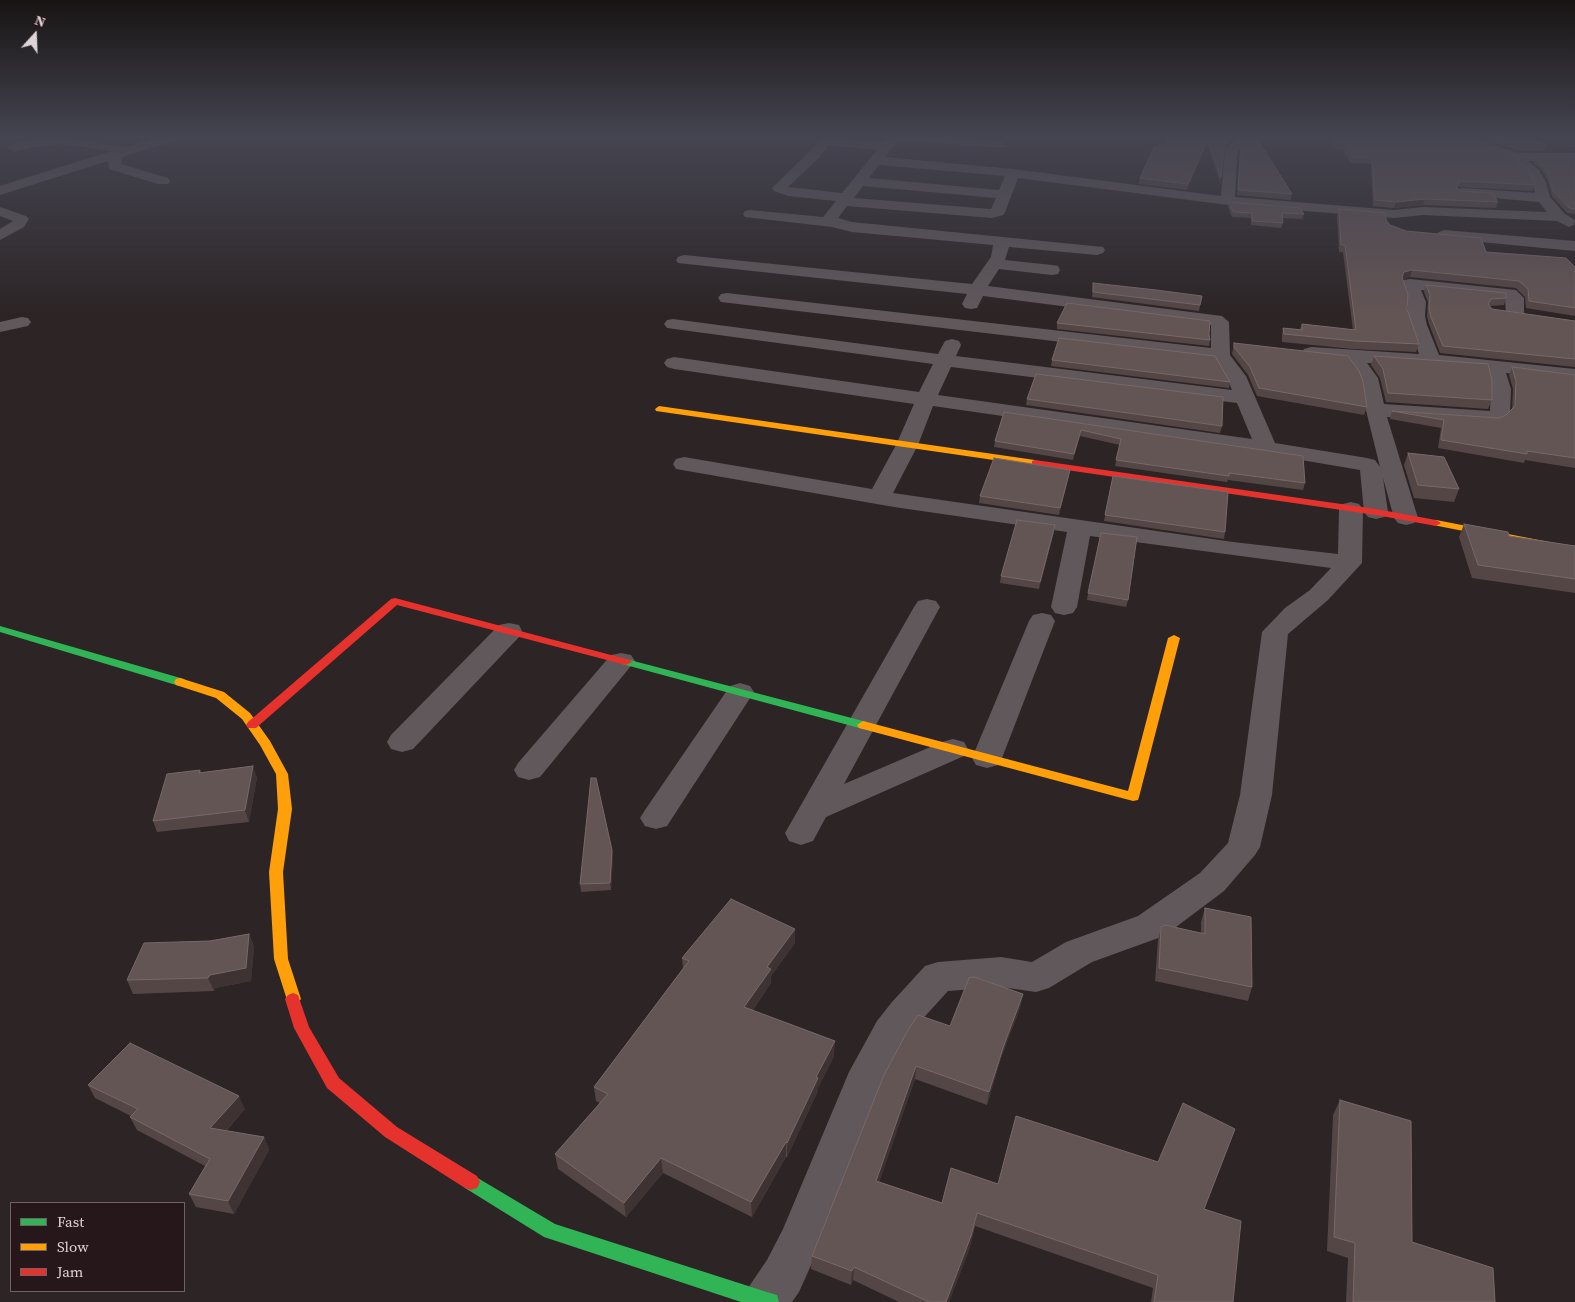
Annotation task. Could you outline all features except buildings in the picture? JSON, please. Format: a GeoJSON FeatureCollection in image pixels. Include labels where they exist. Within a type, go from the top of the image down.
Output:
{"type":"FeatureCollection","features":[{"type":"Feature","properties":{"kind":"street"},"geometry":{"type":"LineString","coordinates":[[828,198],[987,214],[998,212],[1004,198]]}},
{"type":"Feature","properties":{"kind":"street"},"geometry":{"type":"LineString","coordinates":[[1203,198],[1394,214],[1423,211],[1560,216]]}},
{"type":"Feature","properties":{"kind":"street"},"geometry":{"type":"LineString","coordinates":[[1530,198],[1566,201]]}},
{"type":"Feature","properties":{"kind":"street"},"geometry":{"type":"LineString","coordinates":[[1545,199],[1560,216],[1575,225]]}},
{"type":"Feature","properties":{"kind":"street"},"geometry":{"type":"LineString","coordinates":[[832,222],[830,218],[844,200]]}},
{"type":"Feature","properties":{"kind":"street"},"geometry":{"type":"LineString","coordinates":[[0,211],[21,219],[19,224],[0,235]]}},
{"type":"Feature","properties":{"kind":"street"},"geometry":{"type":"LineString","coordinates":[[750,214],[832,222],[852,227],[1098,250]]}},
{"type":"Feature","properties":{"kind":"street"},"geometry":{"type":"LineString","coordinates":[[1394,214],[1394,227],[1398,230]]}},
{"type":"Feature","properties":{"kind":"street"},"geometry":{"type":"LineString","coordinates":[[1427,233],[1575,246]]}},
{"type":"Feature","properties":{"kind":"street"},"geometry":{"type":"LineString","coordinates":[[879,497],[907,445],[926,399],[962,326],[977,290],[995,264],[1002,244],[998,241]]}},
{"type":"Feature","properties":{"kind":"street"},"geometry":{"type":"LineString","coordinates":[[684,260],[977,290],[1162,305],[1216,320],[1220,322],[1233,370],[1266,448]]}},
{"type":"Feature","properties":{"kind":"street"},"geometry":{"type":"LineString","coordinates":[[995,264],[1052,270]]}},
{"type":"Feature","properties":{"kind":"street"},"geometry":{"type":"LineString","coordinates":[[1431,361],[1418,325],[1416,316],[1417,302],[1410,284],[1510,294],[1515,298],[1523,315],[1496,311]]}},
{"type":"Feature","properties":{"kind":"street"},"geometry":{"type":"LineString","coordinates":[[727,298],[962,326],[1226,347]]}},
{"type":"Feature","properties":{"kind":"street"},"geometry":{"type":"LineString","coordinates":[[1417,302],[1436,304]]}},
{"type":"Feature","properties":{"kind":"street"},"geometry":{"type":"LineString","coordinates":[[0,327],[22,322]]}},
{"type":"Feature","properties":{"kind":"street"},"geometry":{"type":"LineString","coordinates":[[673,324],[1246,398]]}},
{"type":"Feature","properties":{"kind":"street"},"geometry":{"type":"LineString","coordinates":[[1290,351],[1353,358],[1397,358],[1494,366],[1575,375]]}},
{"type":"Feature","properties":{"kind":"street"},"geometry":{"type":"LineString","coordinates":[[1353,358],[1368,378],[1372,389],[1375,410],[1406,518]]}},
{"type":"Feature","properties":{"kind":"street"},"geometry":{"type":"LineString","coordinates":[[674,363],[1367,464],[1371,470],[1376,512]]}},
{"type":"Feature","properties":{"kind":"street"},"geometry":{"type":"LineString","coordinates":[[1375,410],[1495,418],[1500,414],[1500,389],[1494,366]]}},
{"type":"Feature","properties":{"kind":"street"},"geometry":{"type":"LineString","coordinates":[[659,409],[1376,512],[1575,550]]}},
{"type":"Feature","properties":{"kind":"street"},"geometry":{"type":"LineString","coordinates":[[684,464],[879,497],[1080,527],[1233,549],[1350,563]]}},
{"type":"Feature","properties":{"kind":"street"},"geometry":{"type":"LineString","coordinates":[[0,629],[167,677],[220,695],[246,716],[282,774],[285,810],[276,872],[280,959],[302,1028],[333,1083],[391,1132],[550,1231],[768,1302],[800,1243],[864,1084],[891,1032],[911,1006],[938,977],[1001,972],[1036,977],[1079,952],[1151,926],[1212,882],[1243,847],[1256,795],[1275,632],[1294,614],[1319,595],[1350,563],[1351,509]]}},
{"type":"Feature","properties":{"kind":"street"},"geometry":{"type":"LineString","coordinates":[[987,758],[1053,614],[1080,527]]}},
{"type":"Feature","properties":{"kind":"street"},"geometry":{"type":"LineString","coordinates":[[252,725],[395,601],[1133,797],[1174,638]]}},
{"type":"Feature","properties":{"kind":"street"},"geometry":{"type":"LineString","coordinates":[[927,607],[808,821],[953,749]]}},
{"type":"Feature","properties":{"kind":"street"},"geometry":{"type":"LineString","coordinates":[[402,742],[510,631]]}},
{"type":"Feature","properties":{"kind":"street"},"geometry":{"type":"LineString","coordinates":[[529,770],[621,661]]}},
{"type":"Feature","properties":{"kind":"street"},"geometry":{"type":"LineString","coordinates":[[656,818],[740,692]]}},
{"type":"Feature","properties":{"kind":"traffic: fast"},"geometry":{"type":"LineString","coordinates":[[0,629],[180,682]]}},
{"type":"Feature","properties":{"kind":"traffic: fast"},"geometry":{"type":"LineString","coordinates":[[626,662],[863,725]]}},
{"type":"Feature","properties":{"kind":"traffic: fast"},"geometry":{"type":"LineString","coordinates":[[471,1182],[550,1231],[770,1302]]}},
{"type":"Feature","properties":{"kind":"traffic: slow"},"geometry":{"type":"LineString","coordinates":[[659,409],[1035,463]]}},
{"type":"Feature","properties":{"kind":"traffic: slow"},"geometry":{"type":"LineString","coordinates":[[1436,523],[1575,550]]}},
{"type":"Feature","properties":{"kind":"traffic: slow"},"geometry":{"type":"LineString","coordinates":[[863,725],[1133,797],[1174,638]]}},
{"type":"Feature","properties":{"kind":"traffic: slow"},"geometry":{"type":"LineString","coordinates":[[180,682],[220,695],[246,716],[266,744],[282,774],[285,809],[276,872],[281,959],[293,999]]}},
{"type":"Feature","properties":{"kind":"traffic: jam"},"geometry":{"type":"LineString","coordinates":[[1035,463],[1376,512],[1436,523]]}},
{"type":"Feature","properties":{"kind":"traffic: jam"},"geometry":{"type":"LineString","coordinates":[[252,725],[395,601],[626,662]]}},
{"type":"Feature","properties":{"kind":"traffic: jam"},"geometry":{"type":"LineString","coordinates":[[293,999],[302,1028],[333,1083],[391,1132],[471,1182]]}}]}
